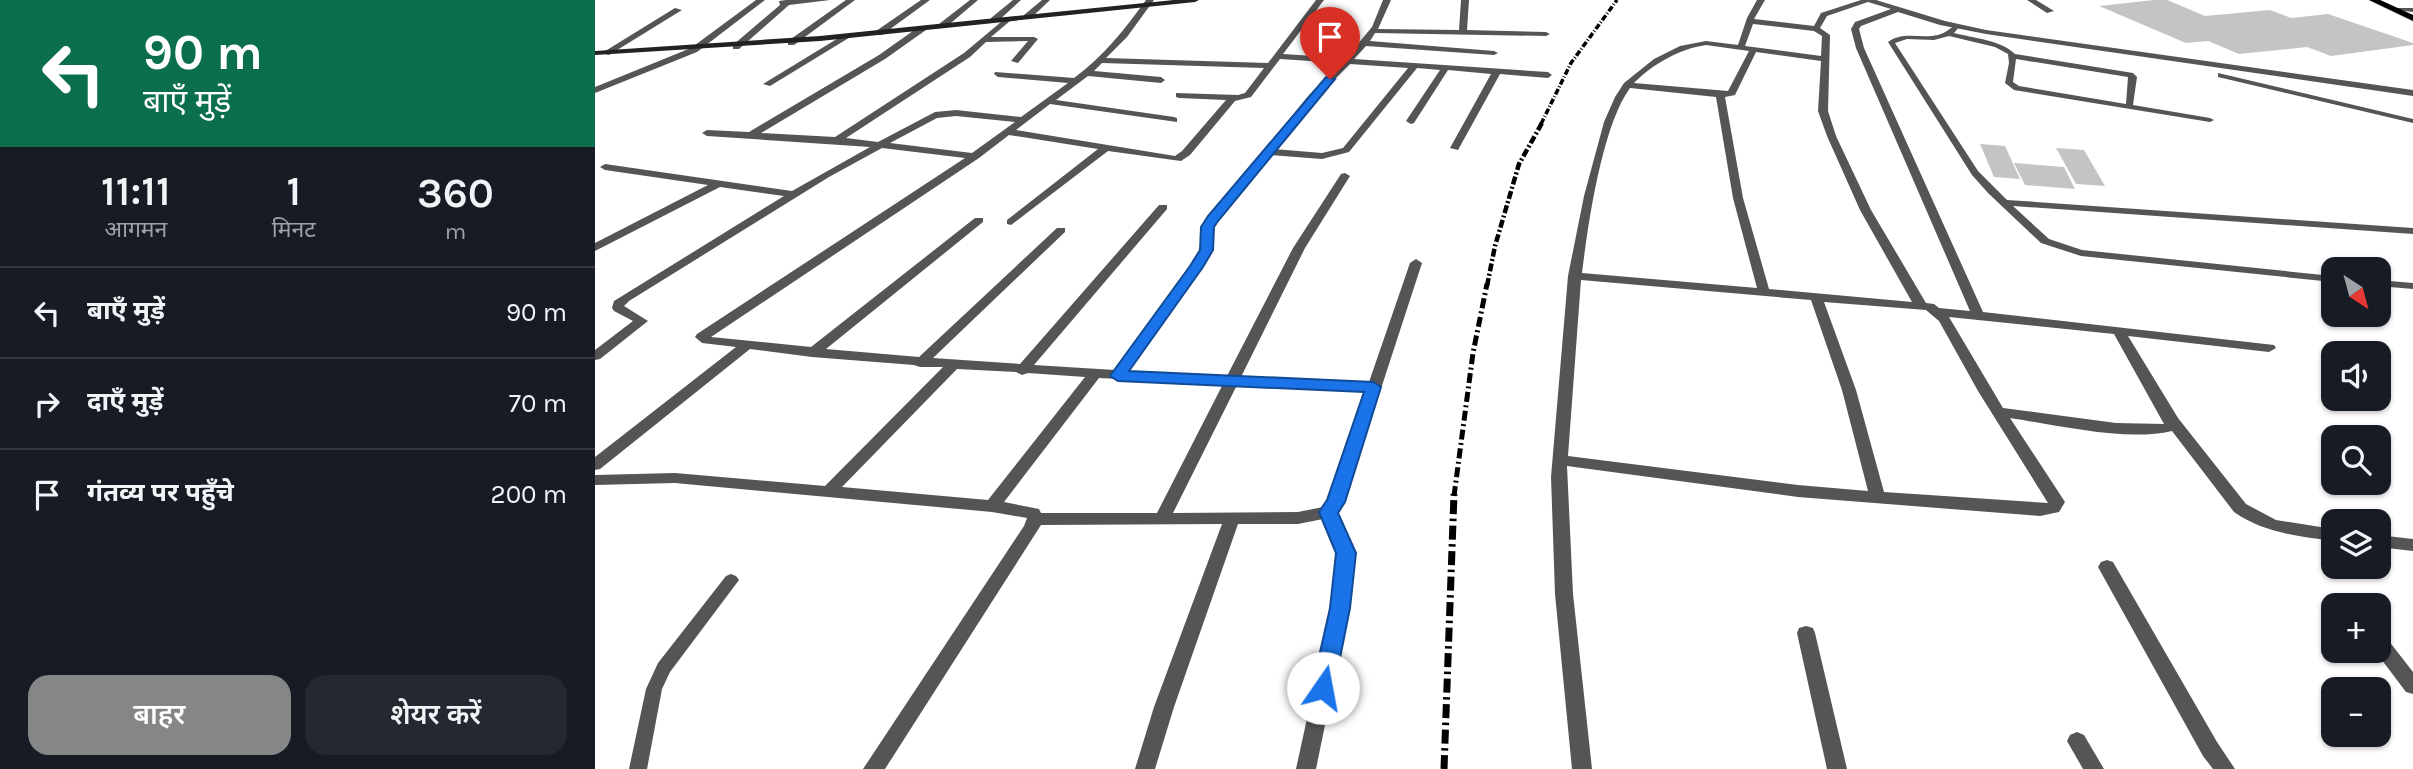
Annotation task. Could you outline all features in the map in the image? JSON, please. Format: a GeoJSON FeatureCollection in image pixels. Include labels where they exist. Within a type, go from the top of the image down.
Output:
{"type":"FeatureCollection","features":[{"type":"Feature","properties":{"kind":"main road"},"geometry":{"type":"LineString","coordinates":[[2372,0],[2413,18]]}},
{"type":"Feature","properties":{"kind":"street"},"geometry":{"type":"LineString","coordinates":[[776,3],[826,0]]}},
{"type":"Feature","properties":{"kind":"street"},"geometry":{"type":"LineString","coordinates":[[791,43],[851,0]]}},
{"type":"Feature","properties":{"kind":"street"},"geometry":{"type":"LineString","coordinates":[[879,33],[926,0]]}},
{"type":"Feature","properties":{"kind":"street"},"geometry":{"type":"LineString","coordinates":[[942,26],[974,0]]}},
{"type":"Feature","properties":{"kind":"street"},"geometry":{"type":"LineString","coordinates":[[994,20],[1017,0]]}},
{"type":"Feature","properties":{"kind":"street"},"geometry":{"type":"LineString","coordinates":[[1027,17],[1046,0]]}},
{"type":"Feature","properties":{"kind":"street"},"geometry":{"type":"LineString","coordinates":[[595,53],[791,43],[1149,2],[1195,0]]}},
{"type":"Feature","properties":{"kind":"street"},"geometry":{"type":"LineString","coordinates":[[1179,96],[1232,98],[1248,95],[1320,0]]}},
{"type":"Feature","properties":{"kind":"street"},"geometry":{"type":"LineString","coordinates":[[1118,376],[1197,267],[1206,250],[1207,227],[1312,97],[1362,44],[1384,12],[1387,0]]}},
{"type":"Feature","properties":{"kind":"street"},"geometry":{"type":"LineString","coordinates":[[1463,32],[1465,0]]}},
{"type":"Feature","properties":{"kind":"street"},"geometry":{"type":"LineString","coordinates":[[1627,85],[1720,96],[1732,93],[1748,48],[1750,21],[1761,0]]}},
{"type":"Feature","properties":{"kind":"street"},"geometry":{"type":"LineString","coordinates":[[1816,29],[1824,15],[1868,0],[1953,30],[2413,93]]}},
{"type":"Feature","properties":{"kind":"street"},"geometry":{"type":"LineString","coordinates":[[2031,0],[2050,11]]}},
{"type":"Feature","properties":{"kind":"street"},"geometry":{"type":"LineString","coordinates":[[736,47],[788,1]]}},
{"type":"Feature","properties":{"kind":"street"},"geometry":{"type":"LineString","coordinates":[[1149,2],[1101,60],[1008,132],[702,337],[707,340],[812,353],[952,366],[1373,387]]}},
{"type":"Feature","properties":{"kind":"street"},"geometry":{"type":"LineString","coordinates":[[595,90],[694,50],[760,3]]}},
{"type":"Feature","properties":{"kind":"street"},"geometry":{"type":"LineString","coordinates":[[1898,9],[1858,24],[1855,29],[1860,48],[1978,316]]}},
{"type":"Feature","properties":{"kind":"street"},"geometry":{"type":"LineString","coordinates":[[607,53],[678,10]]}},
{"type":"Feature","properties":{"kind":"street"},"geometry":{"type":"LineString","coordinates":[[837,140],[967,55],[1007,19]]}},
{"type":"Feature","properties":{"kind":"street"},"geometry":{"type":"LineString","coordinates":[[1750,21],[1816,29],[1826,35],[1823,111],[1849,175],[1920,304]]}},
{"type":"Feature","properties":{"kind":"street"},"geometry":{"type":"LineString","coordinates":[[752,135],[793,107],[866,69],[923,28]]}},
{"type":"Feature","properties":{"kind":"street"},"geometry":{"type":"LineString","coordinates":[[1372,31],[1546,34]]}},
{"type":"Feature","properties":{"kind":"street"},"geometry":{"type":"LineString","coordinates":[[767,84],[849,36]]}},
{"type":"Feature","properties":{"kind":"street"},"geometry":{"type":"LineString","coordinates":[[984,40],[1034,39],[1015,61]]}},
{"type":"Feature","properties":{"kind":"street"},"geometry":{"type":"LineString","coordinates":[[1582,769],[1569,648],[1559,488],[1573,276],[1584,213],[1608,119],[1627,85],[1644,70],[1690,45],[1706,43],[1824,59]]}},
{"type":"Feature","properties":{"kind":"street"},"geometry":{"type":"LineString","coordinates":[[1362,44],[1494,53]]}},
{"type":"Feature","properties":{"kind":"street"},"geometry":{"type":"LineString","coordinates":[[1278,56],[1548,75]]}},
{"type":"Feature","properties":{"kind":"street"},"geometry":{"type":"LineString","coordinates":[[1101,60],[1269,66]]}},
{"type":"Feature","properties":{"kind":"street"},"geometry":{"type":"LineString","coordinates":[[1268,152],[1331,156],[1346,150],[1415,65]]}},
{"type":"Feature","properties":{"kind":"street"},"geometry":{"type":"LineString","coordinates":[[1411,121],[1446,67]]}},
{"type":"Feature","properties":{"kind":"street"},"geometry":{"type":"LineString","coordinates":[[1455,148],[1497,71]]}},
{"type":"Feature","properties":{"kind":"street"},"geometry":{"type":"LineString","coordinates":[[998,74],[1161,80]]}},
{"type":"Feature","properties":{"kind":"street"},"geometry":{"type":"LineString","coordinates":[[1720,96],[1738,198],[1763,292]]}},
{"type":"Feature","properties":{"kind":"street"},"geometry":{"type":"LineString","coordinates":[[1008,132],[1169,159],[1183,157],[1232,98]]}},
{"type":"Feature","properties":{"kind":"street"},"geometry":{"type":"LineString","coordinates":[[1048,101],[1174,120]]}},
{"type":"Feature","properties":{"kind":"street"},"geometry":{"type":"LineString","coordinates":[[595,356],[642,321],[618,308],[618,304],[625,298],[794,194],[881,145],[941,113],[1023,120]]}},
{"type":"Feature","properties":{"kind":"street"},"geometry":{"type":"LineString","coordinates":[[707,133],[837,140],[975,156]]}},
{"type":"Feature","properties":{"kind":"street"},"geometry":{"type":"LineString","coordinates":[[1011,222],[1107,148]]}},
{"type":"Feature","properties":{"kind":"street"},"geometry":{"type":"LineString","coordinates":[[605,167],[716,185],[794,194]]}},
{"type":"Feature","properties":{"kind":"street"},"geometry":{"type":"LineString","coordinates":[[1163,517],[1299,248],[1345,176]]}},
{"type":"Feature","properties":{"kind":"street"},"geometry":{"type":"LineString","coordinates":[[595,248],[716,185]]}},
{"type":"Feature","properties":{"kind":"street"},"geometry":{"type":"LineString","coordinates":[[1022,371],[1163,207]]}},
{"type":"Feature","properties":{"kind":"street"},"geometry":{"type":"LineString","coordinates":[[812,353],[979,220]]}},
{"type":"Feature","properties":{"kind":"street"},"geometry":{"type":"LineString","coordinates":[[920,363],[1061,230]]}},
{"type":"Feature","properties":{"kind":"street"},"geometry":{"type":"LineString","coordinates":[[595,235],[614,238]]}},
{"type":"Feature","properties":{"kind":"street"},"geometry":{"type":"LineString","coordinates":[[1036,519],[1299,518],[1328,512],[1335,502],[1416,263]]}},
{"type":"Feature","properties":{"kind":"street"},"geometry":{"type":"LineString","coordinates":[[1573,276],[1920,304],[1938,312],[2047,321],[2119,332],[2269,348]]}},
{"type":"Feature","properties":{"kind":"street"},"geometry":{"type":"LineString","coordinates":[[1816,296],[1849,390],[1877,496]]}},
{"type":"Feature","properties":{"kind":"street"},"geometry":{"type":"LineString","coordinates":[[1561,460],[1798,491],[2040,510],[2053,508],[2057,502],[1938,312]]}},
{"type":"Feature","properties":{"kind":"street"},"geometry":{"type":"LineString","coordinates":[[2119,332],[2172,421],[2240,508],[2253,518],[2280,528],[2321,533]]}},
{"type":"Feature","properties":{"kind":"street"},"geometry":{"type":"LineString","coordinates":[[595,465],[747,345]]}},
{"type":"Feature","properties":{"kind":"street"},"geometry":{"type":"LineString","coordinates":[[828,492],[952,366]]}},
{"type":"Feature","properties":{"kind":"street"},"geometry":{"type":"LineString","coordinates":[[992,506],[1094,375]]}},
{"type":"Feature","properties":{"kind":"street"},"geometry":{"type":"LineString","coordinates":[[1999,412],[2152,430],[2171,428],[2172,421]]}},
{"type":"Feature","properties":{"kind":"street"},"geometry":{"type":"LineString","coordinates":[[595,480],[675,478],[992,506],[1024,510],[1033,513],[1036,519]]}},
{"type":"Feature","properties":{"kind":"street"},"geometry":{"type":"LineString","coordinates":[[1306,769],[1340,608],[1346,553],[1328,512]]}},
{"type":"Feature","properties":{"kind":"street"},"geometry":{"type":"LineString","coordinates":[[1146,769],[1164,707],[1232,518]]}},
{"type":"Feature","properties":{"kind":"street"},"geometry":{"type":"LineString","coordinates":[[873,769],[1036,519]]}},
{"type":"Feature","properties":{"kind":"street"},"geometry":{"type":"LineString","coordinates":[[2391,542],[2413,545]]}},
{"type":"Feature","properties":{"kind":"street"},"geometry":{"type":"LineString","coordinates":[[2107,567],[2210,749],[2225,769]]}},
{"type":"Feature","properties":{"kind":"street"},"geometry":{"type":"LineString","coordinates":[[1806,633],[1836,769]]}},
{"type":"Feature","properties":{"kind":"street"},"geometry":{"type":"LineString","coordinates":[[2391,658],[2413,685]]}},
{"type":"Feature","properties":{"kind":"street"},"geometry":{"type":"LineString","coordinates":[[2077,741],[2094,769]]}},
{"type":"Feature","properties":{"kind":"lane"},"geometry":{"type":"LineString","coordinates":[[2392,9],[2413,9]]}},
{"type":"Feature","properties":{"kind":"lane"},"geometry":{"type":"LineString","coordinates":[[2129,107],[2133,77],[2130,75],[2013,56],[1997,46],[1953,30],[1934,38],[1893,39],[1891,42],[1975,173],[2045,241],[2081,253],[2321,278]]}},
{"type":"Feature","properties":{"kind":"lane"},"geometry":{"type":"LineString","coordinates":[[2013,56],[2008,83],[2017,88],[2210,120]]}},
{"type":"Feature","properties":{"kind":"lane"},"geometry":{"type":"LineString","coordinates":[[2221,75],[2413,121]]}},
{"type":"Feature","properties":{"kind":"lane"},"geometry":{"type":"LineString","coordinates":[[2005,203],[2413,231]]}},
{"type":"Feature","properties":{"kind":"lane"},"geometry":{"type":"LineString","coordinates":[[2391,284],[2413,286]]}},
{"type":"Feature","properties":{"kind":"lane"},"geometry":{"type":"LineString","coordinates":[[638,769],[654,689],[664,668],[731,580]]}},
{"type":"Feature","properties":{"kind":"building"},"geometry":{"type":"Polygon","coordinates":[[[2167,0],[2205,16],[2270,10],[2291,18],[2328,14],[2413,45],[2331,56],[2307,47],[2239,54],[2208,41],[2186,43],[2099,6],[2167,0]]]}},
{"type":"Feature","properties":{"kind":"building"},"geometry":{"type":"Polygon","coordinates":[[[1980,144],[2005,146],[2020,179],[1994,177],[1980,144]]]}},
{"type":"Feature","properties":{"kind":"building"},"geometry":{"type":"Polygon","coordinates":[[[2056,148],[2084,150],[2105,186],[2076,184],[2056,148]]]}},
{"type":"Feature","properties":{"kind":"building"},"geometry":{"type":"Polygon","coordinates":[[[2014,163],[2064,167],[2075,189],[2025,185],[2014,163]]]}},
{"type":"Feature","properties":{"kind":"railway"},"geometry":{"type":"LineString","coordinates":[[1541,124],[1571,63],[1617,0]]}},
{"type":"Feature","properties":{"kind":"railway"},"geometry":{"type":"LineString","coordinates":[[1487,286],[1495,246],[1519,164],[1542,123]]}},
{"type":"Feature","properties":{"kind":"railway"},"geometry":{"type":"LineString","coordinates":[[1454,496],[1473,353],[1487,284]]}},
{"type":"Feature","properties":{"kind":"railway"},"geometry":{"type":"LineString","coordinates":[[1444,769],[1454,494]]}},
{"type":"Feature","properties":{"kind":"route"},"geometry":{"type":"LineString","coordinates":[[1323,688],[1340,608],[1346,553],[1328,512],[1335,502],[1373,387],[1118,376],[1197,267],[1206,250],[1207,227],[1312,97],[1330,79]]}}]}
